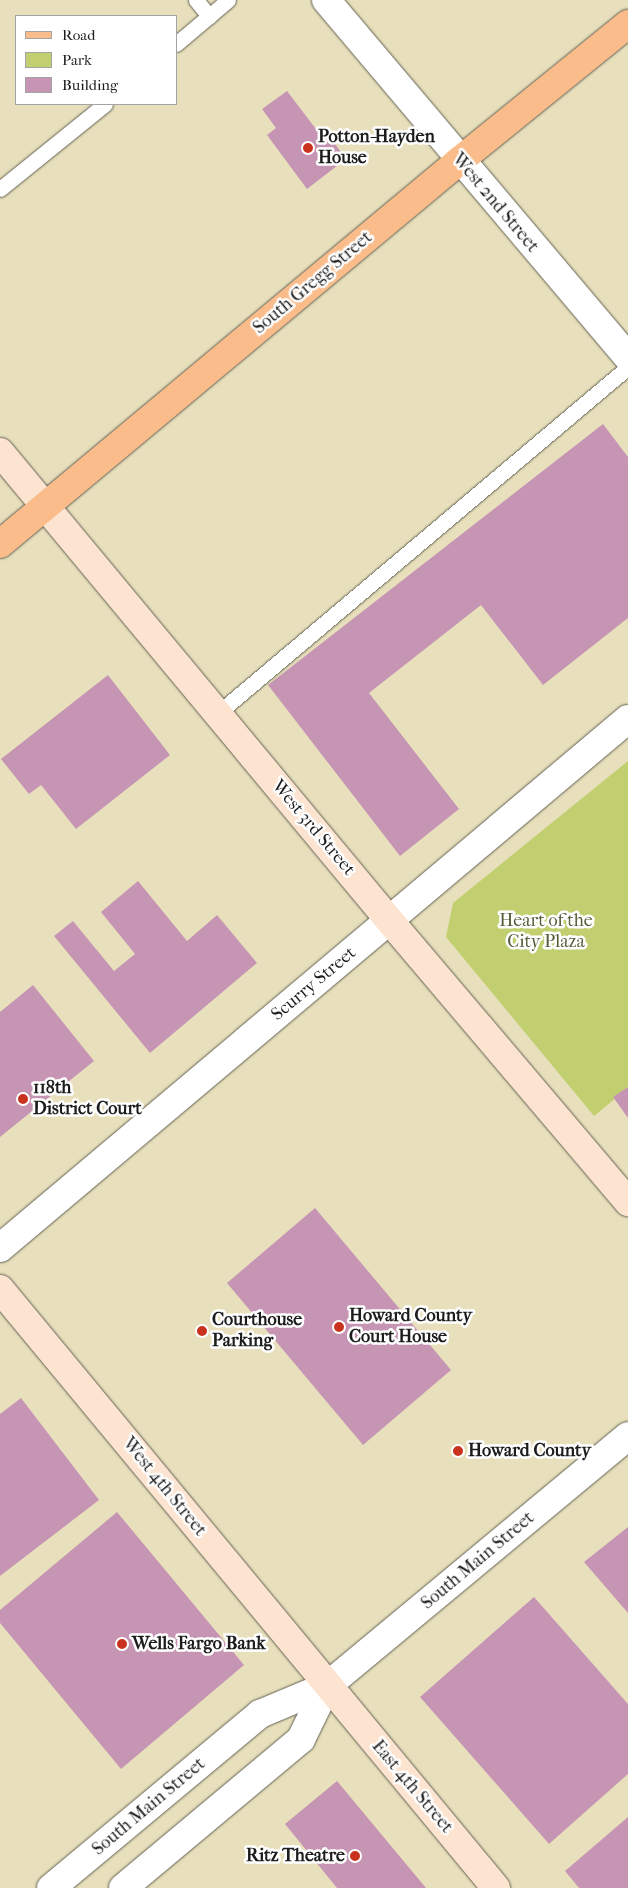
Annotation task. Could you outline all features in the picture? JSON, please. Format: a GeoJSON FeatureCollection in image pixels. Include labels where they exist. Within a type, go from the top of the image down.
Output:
{"type":"FeatureCollection","features":[{"type":"Feature","properties":{"kind":"main road","name":"South Gregg Street"},"geometry":{"type":"LineString","coordinates":[[0,544],[460,161],[628,24]]}},
{"type":"Feature","properties":{"kind":"main road","name":"West 3rd Street"},"geometry":{"type":"LineString","coordinates":[[0,452],[389,920],[628,1202]]}},
{"type":"Feature","properties":{"kind":"main road","name":"West 4th Street"},"geometry":{"type":"LineString","coordinates":[[0,1288],[327,1686]]}},
{"type":"Feature","properties":{"kind":"main road","name":"East 4th Street"},"geometry":{"type":"LineString","coordinates":[[327,1686],[496,1888]]}},
{"type":"Feature","properties":{"kind":"street","name":"West 2nd Street"},"geometry":{"type":"LineString","coordinates":[[326,0],[628,358]]}},
{"type":"Feature","properties":{"kind":"street","name":"Scurry Street"},"geometry":{"type":"LineString","coordinates":[[0,1248],[628,719]]}},
{"type":"Feature","properties":{"kind":"street","name":"South Main Street"},"geometry":{"type":"LineString","coordinates":[[51,1888],[260,1714],[327,1686],[628,1436]]}},
{"type":"Feature","properties":{"kind":"street","name":"South Main Street"},"geometry":{"type":"LineString","coordinates":[[123,1888],[301,1739],[327,1686]]}},
{"type":"Feature","properties":{"kind":"lane"},"geometry":{"type":"LineString","coordinates":[[196,0],[209,16]]}},
{"type":"Feature","properties":{"kind":"lane"},"geometry":{"type":"LineString","coordinates":[[178,42],[228,0]]}},
{"type":"Feature","properties":{"kind":"lane"},"geometry":{"type":"LineString","coordinates":[[0,190],[104,105]]}},
{"type":"Feature","properties":{"kind":"lane"},"geometry":{"type":"LineString","coordinates":[[218,713],[628,367]]}},
{"type":"Feature","properties":{"kind":"green space","name":"Heart of the City Plaza"},"geometry":{"type":"Polygon","coordinates":[[[628,761],[628,1088],[594,1116],[446,937],[453,903],[628,761]]]}},
{"type":"Feature","properties":{"kind":"building","name":"Potton-Hayden House"},"geometry":{"type":"Polygon","coordinates":[[[287,91],[322,137],[327,133],[346,159],[307,189],[267,135],[276,128],[262,109],[287,91]]]}},
{"type":"Feature","properties":{"kind":"building"},"geometry":{"type":"Polygon","coordinates":[[[603,424],[628,457],[628,618],[543,685],[481,605],[369,693],[459,809],[400,856],[268,685],[603,424]]]}},
{"type":"Feature","properties":{"kind":"building"},"geometry":{"type":"Polygon","coordinates":[[[108,675],[170,755],[76,829],[41,785],[29,794],[1,759],[108,675]]]}},
{"type":"Feature","properties":{"kind":"building"},"geometry":{"type":"Polygon","coordinates":[[[138,881],[187,941],[217,915],[257,963],[150,1053],[54,936],[73,921],[114,971],[135,954],[101,912],[138,881]]]}},
{"type":"Feature","properties":{"kind":"building","name":"118th District Court"},"geometry":{"type":"Polygon","coordinates":[[[33,985],[94,1061],[0,1137],[0,1012],[33,985]]]}},
{"type":"Feature","properties":{"kind":"building"},"geometry":{"type":"Polygon","coordinates":[[[628,1087],[628,1118],[613,1097],[628,1087]]]}},
{"type":"Feature","properties":{"kind":"building","name":"Howard County Court House"},"geometry":{"type":"Polygon","coordinates":[[[315,1208],[451,1370],[363,1445],[227,1283],[315,1208]]]}},
{"type":"Feature","properties":{"kind":"building"},"geometry":{"type":"Polygon","coordinates":[[[21,1398],[99,1500],[0,1576],[0,1414],[21,1398]]]}},
{"type":"Feature","properties":{"kind":"building","name":"Wells Fargo Bank"},"geometry":{"type":"Polygon","coordinates":[[[117,1512],[244,1665],[121,1769],[0,1623],[0,1610],[117,1512]]]}},
{"type":"Feature","properties":{"kind":"building"},"geometry":{"type":"Polygon","coordinates":[[[628,1527],[628,1613],[584,1562],[628,1527]]]}},
{"type":"Feature","properties":{"kind":"building"},"geometry":{"type":"Polygon","coordinates":[[[534,1597],[628,1704],[628,1774],[549,1844],[420,1697],[534,1597]]]}},
{"type":"Feature","properties":{"kind":"building","name":"Ritz Theatre"},"geometry":{"type":"Polygon","coordinates":[[[337,1781],[426,1888],[337,1888],[285,1824],[337,1781]]]}},
{"type":"Feature","properties":{"kind":"building"},"geometry":{"type":"Polygon","coordinates":[[[628,1817],[628,1888],[579,1888],[565,1871],[628,1817]]]}},
{"type":"Feature","properties":{"kind":"place","name":"Potton-Hayden House"},"geometry":{"type":"Point","coordinates":[308,148]}},
{"type":"Feature","properties":{"kind":"place","name":"118th District Court"},"geometry":{"type":"Point","coordinates":[23,1099]}},
{"type":"Feature","properties":{"kind":"place","name":"Howard County Court House"},"geometry":{"type":"Point","coordinates":[339,1327]}},
{"type":"Feature","properties":{"kind":"place","name":"Courthouse Parking"},"geometry":{"type":"Point","coordinates":[202,1331]}},
{"type":"Feature","properties":{"kind":"place","name":"Howard County"},"geometry":{"type":"Point","coordinates":[458,1451]}},
{"type":"Feature","properties":{"kind":"place","name":"Wells Fargo Bank"},"geometry":{"type":"Point","coordinates":[122,1644]}},
{"type":"Feature","properties":{"kind":"place","name":"Ritz Theatre"},"geometry":{"type":"Point","coordinates":[355,1856]}}]}
